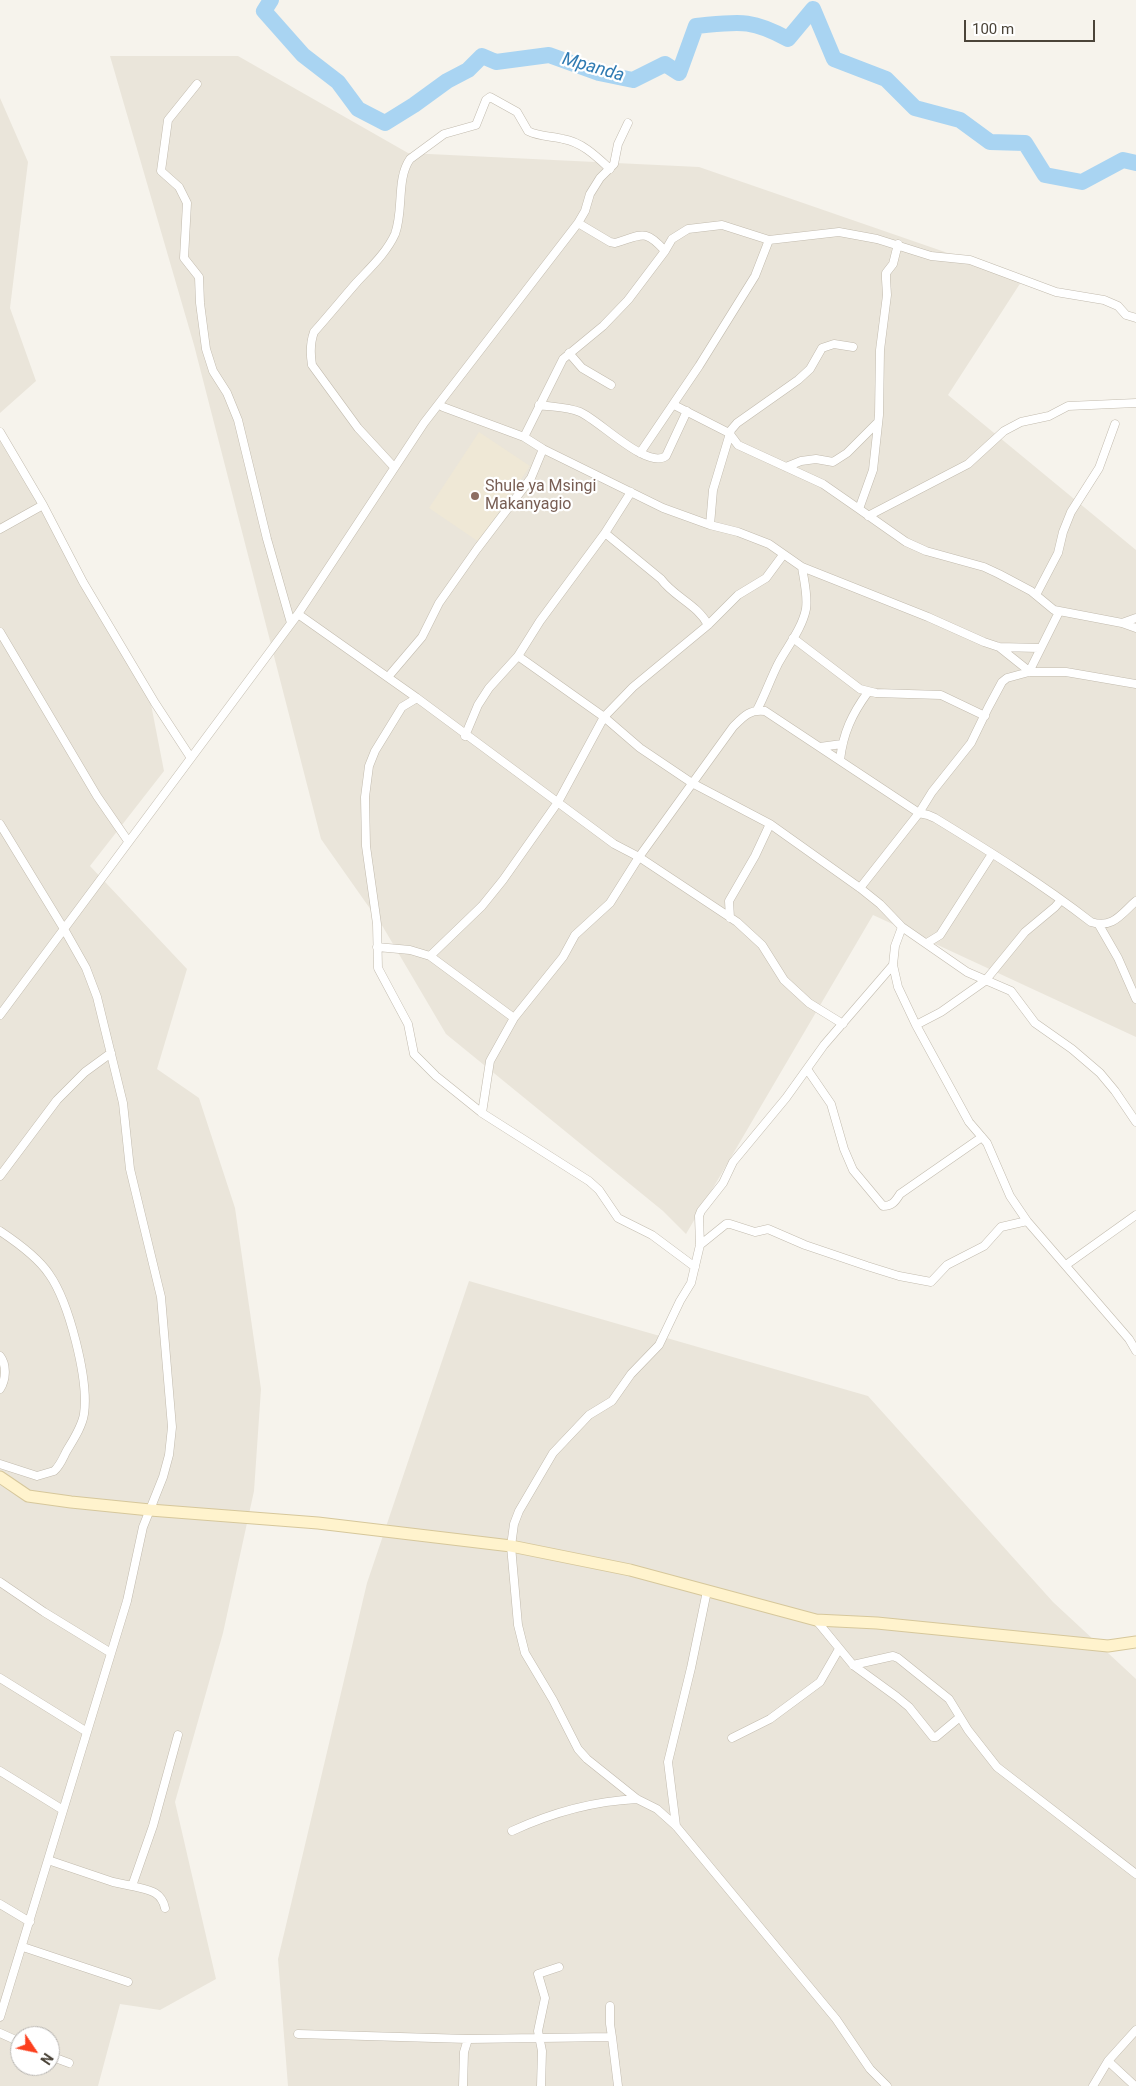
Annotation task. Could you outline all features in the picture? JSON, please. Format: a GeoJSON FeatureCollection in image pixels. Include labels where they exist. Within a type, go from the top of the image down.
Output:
{"type":"FeatureCollection","features":[{"type":"Feature","properties":{"kind":"street"},"geometry":{"type":"LineString","coordinates":[[197,84],[168,120],[161,171],[179,188],[188,203],[184,258],[199,277],[200,303],[206,349],[213,371],[227,393],[238,420],[267,539],[291,622]]}},
{"type":"Feature","properties":{"kind":"street"},"geometry":{"type":"LineString","coordinates":[[394,467],[358,428],[312,364],[310,353],[314,332],[383,254],[395,234],[405,172],[410,158],[444,134],[476,125],[486,100],[490,97],[517,112],[528,131],[545,137],[565,139],[590,150],[610,169]]}},
{"type":"Feature","properties":{"kind":"street"},"geometry":{"type":"LineString","coordinates":[[0,1015],[298,614],[424,423],[475,354],[578,223],[585,211],[590,194],[600,178],[614,164],[618,144],[628,123]]}},
{"type":"Feature","properties":{"kind":"street"},"geometry":{"type":"LineString","coordinates":[[578,223],[615,243],[644,234],[649,235],[665,251]]}},
{"type":"Feature","properties":{"kind":"street"},"geometry":{"type":"LineString","coordinates":[[524,437],[568,352],[603,326],[628,300],[676,235],[688,229],[722,225],[769,240],[839,232],[898,244],[931,256],[970,260],[1056,292],[1104,300],[1118,306],[1126,315],[1136,318]]}},
{"type":"Feature","properties":{"kind":"street"},"geometry":{"type":"LineString","coordinates":[[640,453],[674,405],[755,276],[769,240]]}},
{"type":"Feature","properties":{"kind":"street"},"geometry":{"type":"LineString","coordinates":[[859,509],[873,470],[880,389],[880,350],[887,295],[886,273],[893,264],[898,244]]}},
{"type":"Feature","properties":{"kind":"street"},"geometry":{"type":"LineString","coordinates":[[710,525],[713,490],[729,433],[738,423],[798,380],[810,369],[822,348],[834,344],[853,346]]}},
{"type":"Feature","properties":{"kind":"street"},"geometry":{"type":"LineString","coordinates":[[568,352],[582,368],[610,385]]}},
{"type":"Feature","properties":{"kind":"street"},"geometry":{"type":"LineString","coordinates":[[868,516],[968,464],[1004,431],[1021,422],[1049,416],[1068,406],[1136,403]]}},
{"type":"Feature","properties":{"kind":"street"},"geometry":{"type":"LineString","coordinates":[[539,405],[572,409],[583,413],[640,453],[655,459],[662,459],[666,456],[687,411]]}},
{"type":"Feature","properties":{"kind":"street"},"geometry":{"type":"LineString","coordinates":[[674,405],[729,433],[738,445],[823,484],[906,542],[926,551],[984,567],[1036,595],[1049,607],[1059,612],[1122,622],[1136,628]]}},
{"type":"Feature","properties":{"kind":"street"},"geometry":{"type":"LineString","coordinates":[[443,406],[524,437],[543,449],[663,508],[769,544],[802,567],[999,647],[1029,671]]}},
{"type":"Feature","properties":{"kind":"street"},"geometry":{"type":"LineString","coordinates":[[786,466],[801,460],[833,462],[847,452],[877,423]]}},
{"type":"Feature","properties":{"kind":"street"},"geometry":{"type":"LineString","coordinates":[[1036,595],[1058,553],[1063,532],[1071,512],[1099,468],[1115,424]]}},
{"type":"Feature","properties":{"kind":"street"},"geometry":{"type":"LineString","coordinates":[[0,432],[43,505],[83,582],[155,703],[191,758]]}},
{"type":"Feature","properties":{"kind":"street"},"geometry":{"type":"LineString","coordinates":[[388,678],[422,637],[439,604],[466,564],[531,478],[543,449]]}},
{"type":"Feature","properties":{"kind":"street"},"geometry":{"type":"LineString","coordinates":[[465,736],[478,706],[489,688],[518,656],[540,621],[605,533],[632,492]]}},
{"type":"Feature","properties":{"kind":"street"},"geometry":{"type":"LineString","coordinates":[[0,529],[43,505]]}},
{"type":"Feature","properties":{"kind":"street"},"geometry":{"type":"LineString","coordinates":[[605,533],[661,579],[672,592],[699,611],[708,625]]}},
{"type":"Feature","properties":{"kind":"street"},"geometry":{"type":"LineString","coordinates":[[430,956],[482,906],[503,880],[558,802],[604,718],[633,687],[708,625],[738,595],[766,578],[783,555]]}},
{"type":"Feature","properties":{"kind":"street"},"geometry":{"type":"LineString","coordinates":[[756,710],[768,689],[777,666],[802,622],[807,599],[802,567]]}},
{"type":"Feature","properties":{"kind":"street"},"geometry":{"type":"LineString","coordinates":[[1029,671],[1039,648],[1059,612]]}},
{"type":"Feature","properties":{"kind":"street"},"geometry":{"type":"LineString","coordinates":[[298,614],[417,698],[465,736],[614,844],[639,857],[730,918],[762,944],[784,980],[809,1003],[843,1024]]}},
{"type":"Feature","properties":{"kind":"street"},"geometry":{"type":"LineString","coordinates":[[1122,622],[1136,618]]}},
{"type":"Feature","properties":{"kind":"street"},"geometry":{"type":"LineString","coordinates":[[0,632],[97,796],[128,841]]}},
{"type":"Feature","properties":{"kind":"street"},"geometry":{"type":"LineString","coordinates":[[793,638],[845,679],[868,692],[941,695],[985,716]]}},
{"type":"Feature","properties":{"kind":"street"},"geometry":{"type":"LineString","coordinates":[[999,647],[1039,648]]}},
{"type":"Feature","properties":{"kind":"street"},"geometry":{"type":"LineString","coordinates":[[518,656],[604,718],[640,748],[692,783],[770,824],[860,888],[880,904],[902,927],[967,972],[1011,991],[1036,1023],[1072,1049],[1100,1073],[1136,1122]]}},
{"type":"Feature","properties":{"kind":"street"},"geometry":{"type":"LineString","coordinates":[[860,888],[971,743],[1002,682],[1007,678],[1029,671],[1066,672],[1136,684]]}},
{"type":"Feature","properties":{"kind":"street"},"geometry":{"type":"LineString","coordinates":[[840,760],[847,726],[868,692]]}},
{"type":"Feature","properties":{"kind":"street"},"geometry":{"type":"LineString","coordinates":[[417,698],[402,707],[375,751],[369,766],[365,796],[366,846],[376,924],[378,968],[408,1024],[414,1054],[436,1076],[482,1113],[589,1181],[599,1190],[618,1218],[652,1235],[695,1267]]}},
{"type":"Feature","properties":{"kind":"street"},"geometry":{"type":"LineString","coordinates":[[482,1113],[490,1061],[514,1018],[563,957],[575,935],[610,903],[639,857],[733,727],[747,713],[756,710],[765,711],[919,813],[928,814],[936,818],[1092,922],[1099,925],[1111,923],[1136,901]]}},
{"type":"Feature","properties":{"kind":"street"},"geometry":{"type":"LineString","coordinates":[[820,747],[842,744]]}},
{"type":"Feature","properties":{"kind":"street"},"geometry":{"type":"LineString","coordinates":[[0,824],[64,929],[91,979],[123,1103],[130,1169],[161,1297],[172,1427],[169,1455],[143,1527],[127,1601],[23,1947],[0,2017]]}},
{"type":"Feature","properties":{"kind":"street"},"geometry":{"type":"LineString","coordinates":[[730,918],[729,901],[756,856],[770,824]]}},
{"type":"Feature","properties":{"kind":"street"},"geometry":{"type":"LineString","coordinates":[[927,943],[940,935],[992,854]]}},
{"type":"Feature","properties":{"kind":"street"},"geometry":{"type":"LineString","coordinates":[[916,1026],[941,1012],[985,981],[1025,932],[1061,900]]}},
{"type":"Feature","properties":{"kind":"street"},"geometry":{"type":"LineString","coordinates":[[1099,925],[1118,958],[1136,999]]}},
{"type":"Feature","properties":{"kind":"street"},"geometry":{"type":"LineString","coordinates":[[902,927],[894,946],[893,965],[898,987],[916,1026],[969,1122],[982,1137],[995,1158],[1010,1196],[1027,1221],[1129,1339],[1136,1351]]}},
{"type":"Feature","properties":{"kind":"street"},"geometry":{"type":"LineString","coordinates":[[377,947],[410,950],[430,956],[514,1018]]}},
{"type":"Feature","properties":{"kind":"street"},"geometry":{"type":"LineString","coordinates":[[887,2086],[870,2069],[830,2012],[676,1826],[656,1809],[637,1800],[587,1759],[578,1749],[553,1700],[525,1653],[518,1625],[511,1546],[514,1524],[519,1511],[553,1453],[589,1414],[607,1406],[612,1401],[631,1374],[660,1345],[680,1301],[691,1283],[700,1245],[699,1216],[701,1211],[734,1162],[786,1098],[824,1045],[893,965]]}},
{"type":"Feature","properties":{"kind":"street"},"geometry":{"type":"LineString","coordinates":[[0,1176],[57,1100],[84,1072],[111,1053]]}},
{"type":"Feature","properties":{"kind":"street"},"geometry":{"type":"LineString","coordinates":[[807,1069],[831,1104],[844,1149],[853,1170],[882,1206],[889,1206],[894,1203],[900,1194],[982,1137]]}},
{"type":"Feature","properties":{"kind":"street"},"geometry":{"type":"LineString","coordinates":[[1066,1265],[1136,1215]]}},
{"type":"Feature","properties":{"kind":"street"},"geometry":{"type":"LineString","coordinates":[[700,1245],[726,1224],[755,1232],[768,1229],[805,1245],[867,1266],[899,1276],[931,1282],[947,1265],[984,1246],[1001,1227],[1027,1221]]}},
{"type":"Feature","properties":{"kind":"street"},"geometry":{"type":"LineString","coordinates":[[0,1231],[48,1273],[58,1289],[77,1346],[82,1368],[84,1416],[76,1434],[54,1471],[37,1476],[0,1464]]}},
{"type":"Feature","properties":{"kind":"street"},"geometry":{"type":"LineString","coordinates":[[0,1356],[5,1364],[5,1370],[0,1389]]}},
{"type":"Feature","properties":{"kind":"street"},"geometry":{"type":"LineString","coordinates":[[0,1477],[28,1496],[150,1510],[318,1523],[511,1546],[630,1570],[816,1620],[877,1623],[1108,1646],[1136,1642]]}},
{"type":"Feature","properties":{"kind":"street"},"geometry":{"type":"LineString","coordinates":[[1,1586],[111,1653]]}},
{"type":"Feature","properties":{"kind":"street"},"geometry":{"type":"LineString","coordinates":[[676,1826],[668,1762],[691,1668],[707,1591]]}},
{"type":"Feature","properties":{"kind":"street"},"geometry":{"type":"LineString","coordinates":[[816,1620],[853,1665],[909,1707],[933,1737],[936,1737],[960,1717]]}},
{"type":"Feature","properties":{"kind":"street"},"geometry":{"type":"LineString","coordinates":[[732,1738],[770,1719],[820,1682],[838,1649]]}},
{"type":"Feature","properties":{"kind":"street"},"geometry":{"type":"LineString","coordinates":[[853,1665],[896,1656],[949,1700],[968,1730],[997,1766],[1136,1874]]}},
{"type":"Feature","properties":{"kind":"street"},"geometry":{"type":"LineString","coordinates":[[0,1678],[87,1732]]}},
{"type":"Feature","properties":{"kind":"street"},"geometry":{"type":"LineString","coordinates":[[132,1886],[152,1826],[178,1735]]}},
{"type":"Feature","properties":{"kind":"street"},"geometry":{"type":"LineString","coordinates":[[0,1771],[63,1810]]}},
{"type":"Feature","properties":{"kind":"street"},"geometry":{"type":"LineString","coordinates":[[512,1831],[532,1822],[588,1805],[616,1800],[637,1800]]}},
{"type":"Feature","properties":{"kind":"street"},"geometry":{"type":"LineString","coordinates":[[48,1860],[113,1882],[155,1893],[163,1899],[165,1908]]}},
{"type":"Feature","properties":{"kind":"street"},"geometry":{"type":"LineString","coordinates":[[0,1904],[30,1922]]}},
{"type":"Feature","properties":{"kind":"street"},"geometry":{"type":"LineString","coordinates":[[23,1947],[128,1982]]}},
{"type":"Feature","properties":{"kind":"street"},"geometry":{"type":"LineString","coordinates":[[542,2086],[542,2051],[538,2039],[545,1998],[538,1974],[559,1967]]}},
{"type":"Feature","properties":{"kind":"street"},"geometry":{"type":"LineString","coordinates":[[610,2006],[610,2024],[618,2086]]}},
{"type":"Feature","properties":{"kind":"street"},"geometry":{"type":"LineString","coordinates":[[1093,2086],[1108,2061],[1136,2030]]}},
{"type":"Feature","properties":{"kind":"street"},"geometry":{"type":"LineString","coordinates":[[298,2034],[468,2039],[612,2037]]}},
{"type":"Feature","properties":{"kind":"street"},"geometry":{"type":"LineString","coordinates":[[463,2086],[464,2052],[468,2039]]}},
{"type":"Feature","properties":{"kind":"street"},"geometry":{"type":"LineString","coordinates":[[60,2060],[69,2064]]}},
{"type":"Feature","properties":{"kind":"street"},"geometry":{"type":"LineString","coordinates":[[1108,2061],[1135,2086]]}},
{"type":"Feature","properties":{"kind":"shaded area"},"geometry":{"type":"Polygon","coordinates":[[[110,56],[238,56],[408,153],[699,167],[1023,279],[948,395],[1136,550],[1136,1037],[873,915],[686,1234],[663,1211],[446,1034],[383,927],[321,839],[194,345],[110,56]]]}},
{"type":"Feature","properties":{"kind":"shaded area"},"geometry":{"type":"Polygon","coordinates":[[[0,98],[28,162],[10,308],[36,381],[0,413],[0,98]]]}},
{"type":"Feature","properties":{"kind":"shaded area"},"geometry":{"type":"Polygon","coordinates":[[[0,429],[148,689],[164,771],[90,866],[187,969],[157,1069],[199,1098],[235,1208],[261,1389],[254,1491],[223,1633],[175,1802],[216,1979],[160,2010],[120,2004],[98,2086],[0,2086],[0,429]]]}},
{"type":"Feature","properties":{"kind":"shaded area"},"geometry":{"type":"Polygon","coordinates":[[[479,432],[530,466],[479,542],[429,508],[479,432]]]}},
{"type":"Feature","properties":{"kind":"shaded area"},"geometry":{"type":"Polygon","coordinates":[[[469,1281],[868,1396],[1053,1602],[1136,1679],[1136,2086],[288,2086],[278,1959],[367,1583],[469,1281]]]}},
{"type":"Feature","properties":{"kind":"waterway","name":"Mpanda"},"geometry":{"type":"LineString","coordinates":[[271,0],[264,11],[303,55],[338,82],[358,109],[385,123],[447,81],[468,70],[482,56],[496,62],[549,55],[599,73],[633,80],[665,64],[679,73],[696,26],[744,23],[764,28],[788,39],[813,9],[834,59],[886,79],[915,108],[960,120],[990,142],[1025,143],[1045,175],[1082,182],[1123,160],[1136,163]]}},
{"type":"Feature","properties":{"kind":"place","name":"Shule ya Msingi Makanyagio"},"geometry":{"type":"Point","coordinates":[475,496]}}]}
